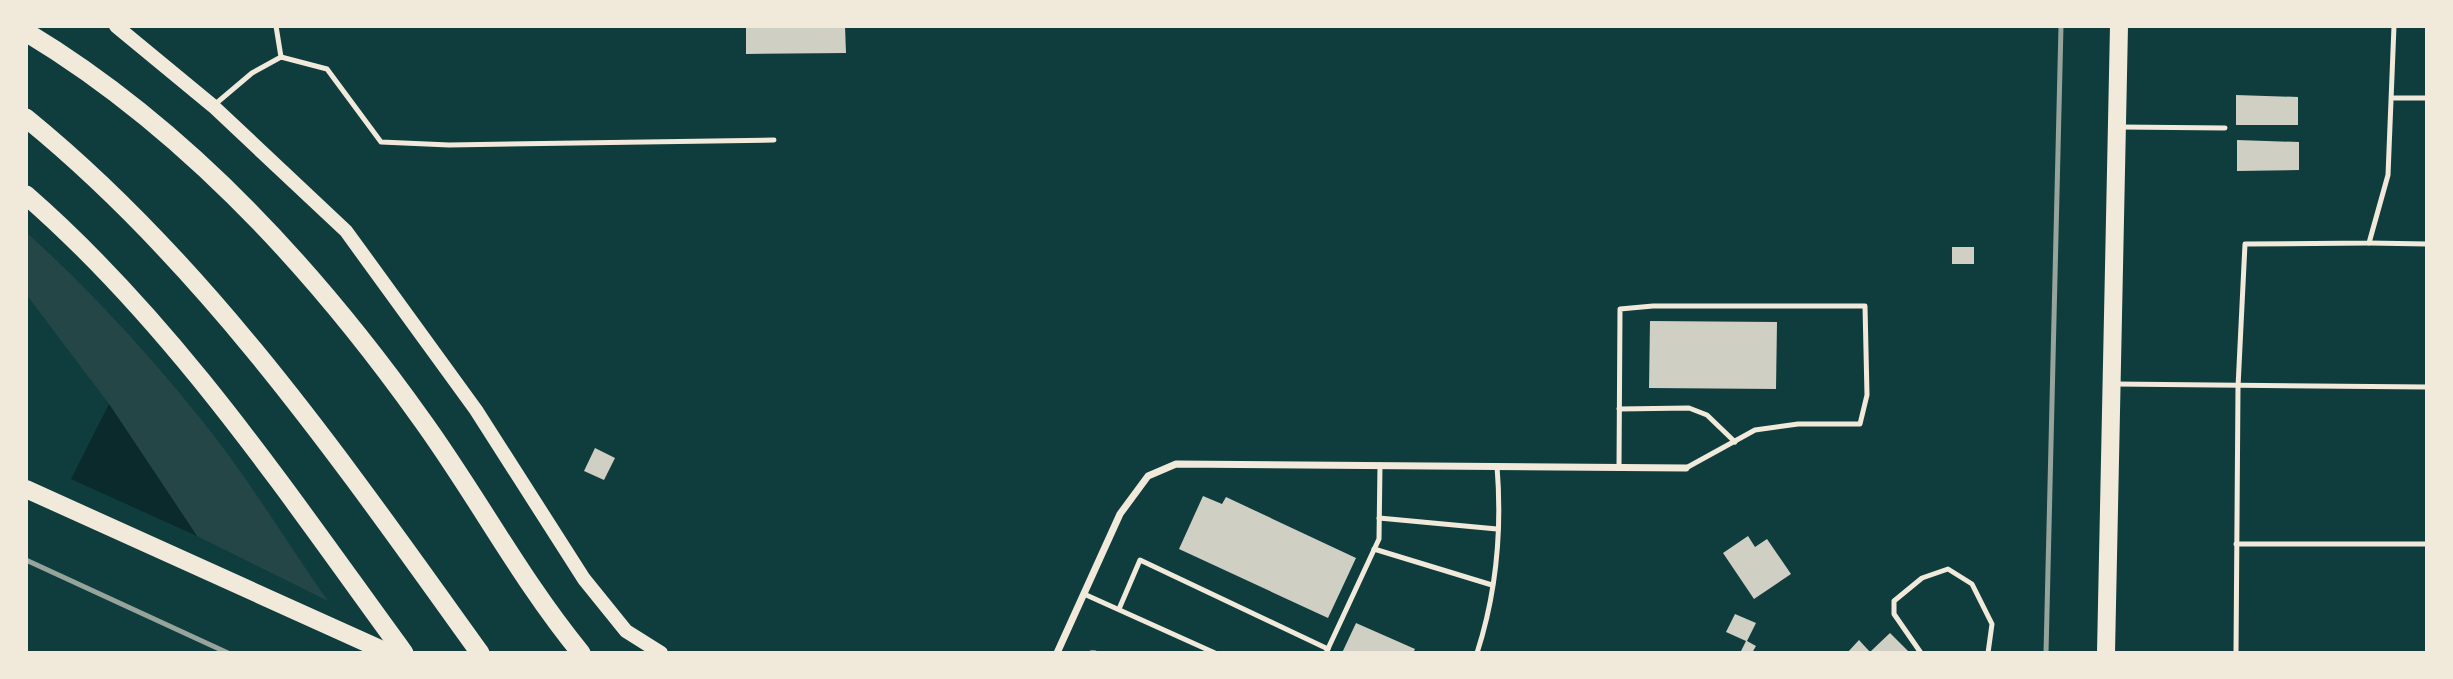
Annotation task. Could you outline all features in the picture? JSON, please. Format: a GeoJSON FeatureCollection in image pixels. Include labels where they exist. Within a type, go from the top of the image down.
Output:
{"type":"FeatureCollection","features":[{"type":"Feature","properties":{"kind":"highway"},"geometry":{"type":"LineString","coordinates":[[26,32],[150,121],[280,246],[374,355],[424,422],[553,618],[581,653]]}},
{"type":"Feature","properties":{"kind":"highway"},"geometry":{"type":"LineString","coordinates":[[26,118],[126,208],[196,282],[282,386],[480,653]]}},
{"type":"Feature","properties":{"kind":"highway"},"geometry":{"type":"LineString","coordinates":[[26,195],[71,234],[137,302],[215,396],[404,653]]}},
{"type":"Feature","properties":{"kind":"main road"},"geometry":{"type":"LineString","coordinates":[[116,26],[213,106],[346,231],[476,410],[584,579],[626,631],[661,653]]}},
{"type":"Feature","properties":{"kind":"main road"},"geometry":{"type":"LineString","coordinates":[[2106,653],[2119,26]]}},
{"type":"Feature","properties":{"kind":"main road"},"geometry":{"type":"LineString","coordinates":[[26,489],[390,653]]}},
{"type":"Feature","properties":{"kind":"street"},"geometry":{"type":"LineString","coordinates":[[1057,653],[1121,514],[1148,476],[1176,464],[1686,468]]}},
{"type":"Feature","properties":{"kind":"lane"},"geometry":{"type":"LineString","coordinates":[[276,26],[281,57]]}},
{"type":"Feature","properties":{"kind":"lane"},"geometry":{"type":"LineString","coordinates":[[2369,243],[2388,174],[2394,26]]}},
{"type":"Feature","properties":{"kind":"lane"},"geometry":{"type":"LineString","coordinates":[[213,106],[252,73],[281,57],[327,69],[381,142],[449,145],[774,140]]}},
{"type":"Feature","properties":{"kind":"lane"},"geometry":{"type":"LineString","coordinates":[[2393,98],[2427,98]]}},
{"type":"Feature","properties":{"kind":"lane"},"geometry":{"type":"LineString","coordinates":[[2117,127],[2225,128]]}},
{"type":"Feature","properties":{"kind":"lane"},"geometry":{"type":"LineString","coordinates":[[2235,653],[2238,387],[2245,244],[2427,244]]}},
{"type":"Feature","properties":{"kind":"lane"},"geometry":{"type":"LineString","coordinates":[[1619,467],[1620,309],[1653,306],[1865,306],[1867,395],[1860,424],[1798,424],[1755,430],[1686,468]]}},
{"type":"Feature","properties":{"kind":"lane"},"geometry":{"type":"LineString","coordinates":[[2113,384],[2427,387]]}},
{"type":"Feature","properties":{"kind":"lane"},"geometry":{"type":"LineString","coordinates":[[1619,409],[1689,408],[1707,415],[1735,442]]}},
{"type":"Feature","properties":{"kind":"lane"},"geometry":{"type":"LineString","coordinates":[[1119,609],[1140,559],[1327,651],[1379,539],[1380,465]]}},
{"type":"Feature","properties":{"kind":"lane"},"geometry":{"type":"LineString","coordinates":[[1477,653],[1490,613],[1497,528],[1497,466]]}},
{"type":"Feature","properties":{"kind":"lane"},"geometry":{"type":"LineString","coordinates":[[1379,518],[1497,528]]}},
{"type":"Feature","properties":{"kind":"lane"},"geometry":{"type":"LineString","coordinates":[[2236,544],[2427,544]]}},
{"type":"Feature","properties":{"kind":"lane"},"geometry":{"type":"LineString","coordinates":[[1374,549],[1492,585]]}},
{"type":"Feature","properties":{"kind":"lane"},"geometry":{"type":"LineString","coordinates":[[1922,653],[1894,614],[1894,601],[1922,578],[1948,569],[1972,584],[1992,624],[1988,653]]}},
{"type":"Feature","properties":{"kind":"lane"},"geometry":{"type":"LineString","coordinates":[[1084,594],[1215,653]]}},
{"type":"Feature","properties":{"kind":"shaded area"},"geometry":{"type":"Polygon","coordinates":[[[26,232],[95,298],[180,393],[234,462],[328,601],[197,536],[109,404],[26,294],[26,232]]]}},
{"type":"Feature","properties":{"kind":"shaded area"},"geometry":{"type":"Polygon","coordinates":[[[109,404],[197,536],[71,479],[109,404]]]}},
{"type":"Feature","properties":{"kind":"building"},"geometry":{"type":"Polygon","coordinates":[[[746,26],[845,26],[846,53],[746,54],[746,26]]]}},
{"type":"Feature","properties":{"kind":"building"},"geometry":{"type":"Polygon","coordinates":[[[2236,95],[2298,97],[2298,125],[2236,125],[2236,95]]]}},
{"type":"Feature","properties":{"kind":"building"},"geometry":{"type":"Polygon","coordinates":[[[2237,140],[2299,142],[2299,170],[2237,171],[2237,140]]]}},
{"type":"Feature","properties":{"kind":"building"},"geometry":{"type":"Polygon","coordinates":[[[1952,247],[1974,247],[1974,264],[1952,264],[1952,247]]]}},
{"type":"Feature","properties":{"kind":"building"},"geometry":{"type":"Polygon","coordinates":[[[1650,321],[1777,322],[1776,389],[1649,388],[1650,321]]]}},
{"type":"Feature","properties":{"kind":"building"},"geometry":{"type":"Polygon","coordinates":[[[595,448],[615,458],[604,480],[584,471],[595,448]]]}},
{"type":"Feature","properties":{"kind":"building"},"geometry":{"type":"Polygon","coordinates":[[[1203,496],[1222,504],[1226,497],[1356,558],[1328,618],[1179,549],[1203,496]]]}},
{"type":"Feature","properties":{"kind":"building"},"geometry":{"type":"Polygon","coordinates":[[[1748,536],[1755,547],[1767,539],[1791,574],[1754,599],[1723,553],[1748,536]]]}},
{"type":"Feature","properties":{"kind":"building"},"geometry":{"type":"Polygon","coordinates":[[[1735,614],[1756,623],[1747,641],[1756,646],[1752,653],[1740,653],[1746,641],[1726,632],[1735,614]]]}},
{"type":"Feature","properties":{"kind":"building"},"geometry":{"type":"Polygon","coordinates":[[[1356,623],[1415,649],[1413,653],[1342,653],[1356,623]]]}},
{"type":"Feature","properties":{"kind":"building"},"geometry":{"type":"Polygon","coordinates":[[[1890,633],[1910,653],[1847,653],[1859,640],[1870,652],[1890,633]]]}},
{"type":"Feature","properties":{"kind":"railway"},"geometry":{"type":"LineString","coordinates":[[2046,653],[2061,26]]}},
{"type":"Feature","properties":{"kind":"railway"},"geometry":{"type":"LineString","coordinates":[[26,560],[228,653]]}}]}
